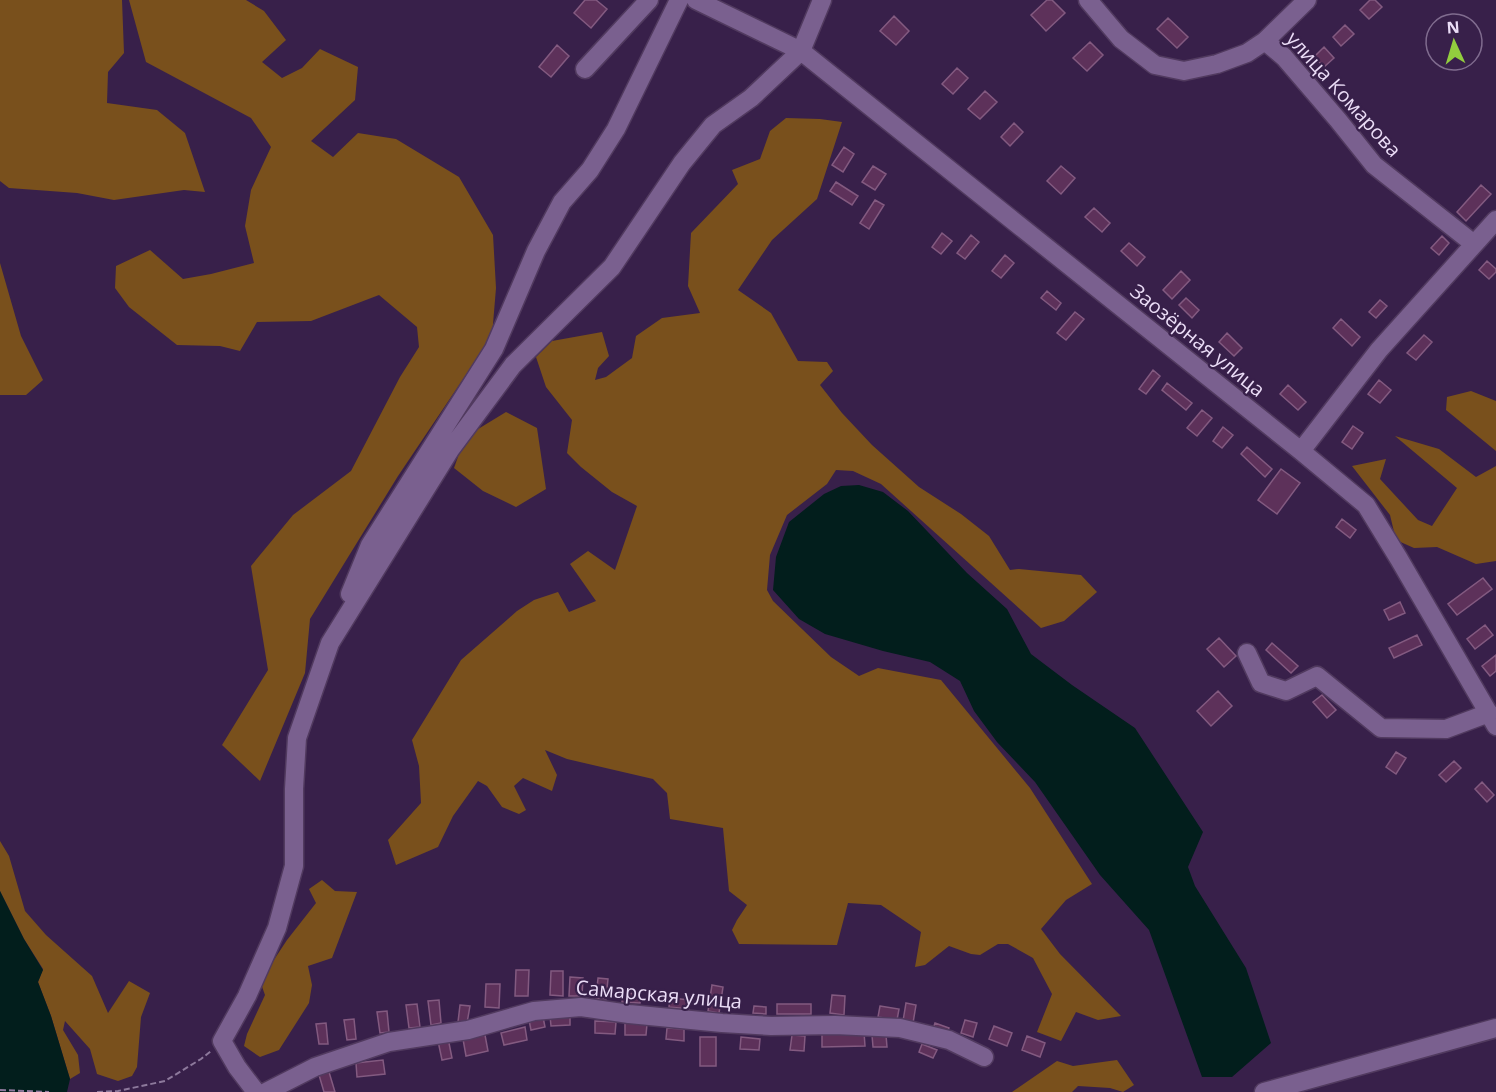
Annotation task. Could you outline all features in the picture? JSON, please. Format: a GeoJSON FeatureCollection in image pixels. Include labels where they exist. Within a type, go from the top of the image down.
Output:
{"type":"FeatureCollection","features":[{"type":"Feature","properties":{"kind":"street"},"geometry":{"type":"LineString","coordinates":[[585,69],[649,0]]}},
{"type":"Feature","properties":{"kind":"street"},"geometry":{"type":"LineString","coordinates":[[256,1092],[237,1067],[222,1041],[247,996],[280,918],[294,866],[294,789],[297,738],[330,643],[370,545],[495,349],[536,251],[562,202],[590,170],[616,129],[680,0]]}},
{"type":"Feature","properties":{"kind":"street","name":"Заозёрная улица"},"geometry":{"type":"LineString","coordinates":[[696,0],[801,51],[1366,505],[1492,720]]}},
{"type":"Feature","properties":{"kind":"street"},"geometry":{"type":"LineString","coordinates":[[330,643],[450,450],[513,365],[612,267],[682,163],[713,125],[752,98],[801,51],[822,0]]}},
{"type":"Feature","properties":{"kind":"street"},"geometry":{"type":"LineString","coordinates":[[1088,0],[1121,39],[1155,65],[1184,71],[1217,64],[1247,53],[1265,41],[1307,0]]}},
{"type":"Feature","properties":{"kind":"street","name":"улица Комарова"},"geometry":{"type":"LineString","coordinates":[[1265,41],[1284,57],[1374,165],[1474,244]]}},
{"type":"Feature","properties":{"kind":"street"},"geometry":{"type":"LineString","coordinates":[[1301,451],[1379,350],[1496,220]]}},
{"type":"Feature","properties":{"kind":"street"},"geometry":{"type":"LineString","coordinates":[[1246,653],[1261,683],[1286,691],[1317,676],[1381,728],[1446,729],[1492,720]]}},
{"type":"Feature","properties":{"kind":"street","name":"Самарская улица"},"geometry":{"type":"LineString","coordinates":[[267,1092],[315,1066],[388,1042],[468,1030],[534,1011],[581,1007],[722,1023],[900,1028],[949,1040],[984,1057]]}},
{"type":"Feature","properties":{"kind":"street"},"geometry":{"type":"LineString","coordinates":[[1264,1092],[1496,1028]]}},
{"type":"Feature","properties":{"kind":"path"},"geometry":{"type":"LineString","coordinates":[[97,1092],[118,1091],[165,1081],[201,1059],[222,1041]]}},
{"type":"Feature","properties":{"kind":"path"},"geometry":{"type":"LineString","coordinates":[[0,1090],[49,1092]]}},
{"type":"Feature","properties":{"kind":"shaded area"},"geometry":{"type":"Polygon","coordinates":[[[0,0],[122,0],[124,53],[108,72],[107,103],[157,110],[185,133],[205,192],[184,190],[114,200],[77,193],[9,188],[0,181],[0,0]]]}},
{"type":"Feature","properties":{"kind":"shaded area"},"geometry":{"type":"Polygon","coordinates":[[[129,0],[246,0],[264,11],[286,40],[262,62],[282,78],[302,68],[320,49],[358,67],[355,100],[311,141],[333,157],[358,133],[396,139],[459,177],[493,235],[496,288],[492,336],[398,476],[310,619],[305,673],[260,781],[222,745],[268,670],[251,566],[293,515],[351,471],[400,377],[419,347],[417,327],[379,295],[311,321],[257,322],[240,351],[220,346],[177,345],[129,307],[115,288],[116,266],[150,250],[183,279],[254,263],[245,226],[251,190],[271,147],[251,118],[146,62],[129,0]]]}},
{"type":"Feature","properties":{"kind":"shaded area"},"geometry":{"type":"Polygon","coordinates":[[[786,118],[842,122],[817,199],[772,240],[738,290],[771,313],[798,361],[827,362],[833,371],[820,385],[842,413],[872,445],[919,487],[961,514],[989,536],[1010,570],[1081,575],[1097,592],[1064,621],[1041,628],[881,484],[853,471],[836,470],[827,484],[787,515],[770,555],[767,590],[773,601],[831,657],[859,676],[878,668],[941,680],[1030,788],[1092,884],[1066,900],[1041,929],[1060,954],[1121,1016],[1098,1020],[1076,1012],[1061,1041],[1037,1032],[1052,994],[1033,958],[1008,944],[998,944],[980,955],[949,946],[925,965],[915,967],[921,932],[881,905],[848,903],[837,945],[739,944],[732,930],[747,905],[729,891],[723,828],[670,819],[667,793],[653,779],[567,759],[545,750],[557,775],[552,791],[523,778],[514,786],[526,810],[519,814],[502,807],[487,786],[478,781],[453,816],[438,847],[396,865],[388,840],[421,803],[419,766],[412,740],[461,660],[517,611],[534,600],[558,592],[569,612],[596,601],[570,564],[588,551],[615,570],[637,506],[612,492],[567,453],[572,420],[546,387],[536,357],[552,341],[602,332],[609,356],[598,368],[595,380],[606,377],[632,358],[636,336],[662,318],[700,313],[688,286],[691,233],[738,184],[732,170],[760,159],[770,131],[786,118]]]}},
{"type":"Feature","properties":{"kind":"shaded area"},"geometry":{"type":"Polygon","coordinates":[[[0,263],[21,336],[43,380],[26,395],[0,395],[0,263]]]}},
{"type":"Feature","properties":{"kind":"shaded area"},"geometry":{"type":"Polygon","coordinates":[[[1471,391],[1496,401],[1496,451],[1446,410],[1447,397],[1471,391]]]}},
{"type":"Feature","properties":{"kind":"shaded area"},"geometry":{"type":"Polygon","coordinates":[[[506,412],[537,428],[546,489],[516,507],[483,491],[454,468],[465,437],[506,412]]]}},
{"type":"Feature","properties":{"kind":"shaded area"},"geometry":{"type":"Polygon","coordinates":[[[1395,436],[1439,449],[1476,477],[1496,466],[1496,561],[1476,564],[1437,547],[1414,548],[1396,540],[1390,515],[1352,466],[1386,459],[1380,479],[1418,520],[1432,526],[1457,488],[1395,436]]]}},
{"type":"Feature","properties":{"kind":"shaded area"},"geometry":{"type":"Polygon","coordinates":[[[859,485],[883,492],[908,511],[967,573],[1007,609],[1031,654],[1135,728],[1203,832],[1188,867],[1195,886],[1246,968],[1271,1043],[1232,1077],[1202,1077],[1149,930],[1100,875],[1035,782],[997,742],[974,711],[960,681],[930,662],[825,634],[799,619],[773,590],[776,557],[789,522],[824,494],[841,486],[859,485]]]}},
{"type":"Feature","properties":{"kind":"shaded area"},"geometry":{"type":"Polygon","coordinates":[[[0,841],[9,856],[25,911],[46,935],[92,976],[108,1013],[129,981],[150,993],[141,1017],[137,1067],[132,1076],[118,1081],[97,1074],[90,1049],[65,1021],[63,1030],[78,1055],[80,1073],[70,1079],[38,982],[43,969],[24,939],[0,891],[0,841]]]}},
{"type":"Feature","properties":{"kind":"shaded area"},"geometry":{"type":"Polygon","coordinates":[[[322,880],[335,891],[357,892],[332,958],[308,966],[312,985],[309,1003],[279,1050],[260,1057],[244,1046],[265,995],[260,981],[287,940],[316,903],[309,889],[322,880]]]}},
{"type":"Feature","properties":{"kind":"shaded area"},"geometry":{"type":"Polygon","coordinates":[[[0,891],[24,939],[43,970],[38,982],[70,1079],[67,1092],[0,1092],[0,891]]]}},
{"type":"Feature","properties":{"kind":"shaded area"},"geometry":{"type":"Polygon","coordinates":[[[1117,1060],[1134,1085],[1123,1092],[1110,1088],[1078,1086],[1072,1092],[1012,1092],[1057,1061],[1073,1066],[1117,1060]]]}},
{"type":"Feature","properties":{"kind":"building"},"geometry":{"type":"Polygon","coordinates":[[[585,0],[596,0],[607,9],[591,28],[574,13],[585,0]]]}},
{"type":"Feature","properties":{"kind":"building"},"geometry":{"type":"Polygon","coordinates":[[[1047,0],[1052,0],[1065,13],[1046,31],[1031,15],[1047,0]]]}},
{"type":"Feature","properties":{"kind":"building"},"geometry":{"type":"Polygon","coordinates":[[[1370,0],[1375,0],[1382,7],[1369,19],[1360,10],[1370,0]]]}},
{"type":"Feature","properties":{"kind":"building"},"geometry":{"type":"Polygon","coordinates":[[[894,16],[909,31],[896,45],[880,31],[894,16]]]}},
{"type":"Feature","properties":{"kind":"building"},"geometry":{"type":"Polygon","coordinates":[[[1168,18],[1188,37],[1177,48],[1157,29],[1168,18]]]}},
{"type":"Feature","properties":{"kind":"building"},"geometry":{"type":"Polygon","coordinates":[[[1345,25],[1354,34],[1341,46],[1333,37],[1345,25]]]}},
{"type":"Feature","properties":{"kind":"building"},"geometry":{"type":"Polygon","coordinates":[[[1090,42],[1103,55],[1087,71],[1073,58],[1090,42]]]}},
{"type":"Feature","properties":{"kind":"building"},"geometry":{"type":"Polygon","coordinates":[[[557,45],[569,56],[551,77],[539,67],[557,45]]]}},
{"type":"Feature","properties":{"kind":"building"},"geometry":{"type":"Polygon","coordinates":[[[1324,47],[1334,58],[1324,67],[1314,57],[1324,47]]]}},
{"type":"Feature","properties":{"kind":"building"},"geometry":{"type":"Polygon","coordinates":[[[957,68],[968,78],[953,94],[942,84],[957,68]]]}},
{"type":"Feature","properties":{"kind":"building"},"geometry":{"type":"Polygon","coordinates":[[[985,91],[997,102],[980,119],[968,109],[985,91]]]}},
{"type":"Feature","properties":{"kind":"building"},"geometry":{"type":"Polygon","coordinates":[[[1014,123],[1023,132],[1010,146],[1001,137],[1014,123]]]}},
{"type":"Feature","properties":{"kind":"building"},"geometry":{"type":"Polygon","coordinates":[[[844,147],[854,154],[843,172],[832,165],[844,147]]]}},
{"type":"Feature","properties":{"kind":"building"},"geometry":{"type":"Polygon","coordinates":[[[873,166],[886,174],[875,190],[862,182],[873,166]]]}},
{"type":"Feature","properties":{"kind":"building"},"geometry":{"type":"Polygon","coordinates":[[[1061,166],[1075,178],[1061,194],[1047,181],[1061,166]]]}},
{"type":"Feature","properties":{"kind":"building"},"geometry":{"type":"Polygon","coordinates":[[[836,182],[858,196],[852,205],[830,191],[836,182]]]}},
{"type":"Feature","properties":{"kind":"building"},"geometry":{"type":"Polygon","coordinates":[[[1481,185],[1491,194],[1466,221],[1457,212],[1481,185]]]}},
{"type":"Feature","properties":{"kind":"building"},"geometry":{"type":"Polygon","coordinates":[[[875,200],[884,205],[869,229],[860,223],[875,200]]]}},
{"type":"Feature","properties":{"kind":"building"},"geometry":{"type":"Polygon","coordinates":[[[1094,208],[1110,223],[1102,232],[1085,217],[1094,208]]]}},
{"type":"Feature","properties":{"kind":"building"},"geometry":{"type":"Polygon","coordinates":[[[942,233],[952,241],[941,254],[932,247],[942,233]]]}},
{"type":"Feature","properties":{"kind":"building"},"geometry":{"type":"Polygon","coordinates":[[[971,235],[979,242],[965,259],[957,253],[971,235]]]}},
{"type":"Feature","properties":{"kind":"building"},"geometry":{"type":"Polygon","coordinates":[[[1442,236],[1449,243],[1439,255],[1431,248],[1442,236]]]}},
{"type":"Feature","properties":{"kind":"building"},"geometry":{"type":"Polygon","coordinates":[[[1129,243],[1145,257],[1137,266],[1121,251],[1129,243]]]}},
{"type":"Feature","properties":{"kind":"building"},"geometry":{"type":"Polygon","coordinates":[[[1005,255],[1014,263],[1001,278],[992,271],[1005,255]]]}},
{"type":"Feature","properties":{"kind":"building"},"geometry":{"type":"Polygon","coordinates":[[[1487,261],[1496,269],[1489,279],[1479,270],[1487,261]]]}},
{"type":"Feature","properties":{"kind":"building"},"geometry":{"type":"Polygon","coordinates":[[[1181,271],[1190,280],[1172,299],[1163,290],[1181,271]]]}},
{"type":"Feature","properties":{"kind":"building"},"geometry":{"type":"Polygon","coordinates":[[[1047,291],[1061,303],[1056,310],[1041,298],[1047,291]]]}},
{"type":"Feature","properties":{"kind":"building"},"geometry":{"type":"Polygon","coordinates":[[[1186,298],[1199,310],[1192,318],[1179,305],[1186,298]]]}},
{"type":"Feature","properties":{"kind":"building"},"geometry":{"type":"Polygon","coordinates":[[[1380,300],[1387,306],[1376,318],[1369,312],[1380,300]]]}},
{"type":"Feature","properties":{"kind":"building"},"geometry":{"type":"Polygon","coordinates":[[[1075,312],[1084,319],[1066,340],[1057,333],[1075,312]]]}},
{"type":"Feature","properties":{"kind":"building"},"geometry":{"type":"Polygon","coordinates":[[[1341,319],[1360,337],[1352,346],[1333,328],[1341,319]]]}},
{"type":"Feature","properties":{"kind":"building"},"geometry":{"type":"Polygon","coordinates":[[[1227,333],[1242,348],[1234,356],[1219,342],[1227,333]]]}},
{"type":"Feature","properties":{"kind":"building"},"geometry":{"type":"Polygon","coordinates":[[[1424,335],[1432,342],[1416,360],[1407,353],[1424,335]]]}},
{"type":"Feature","properties":{"kind":"building"},"geometry":{"type":"Polygon","coordinates":[[[1153,370],[1160,376],[1146,394],[1139,389],[1153,370]]]}},
{"type":"Feature","properties":{"kind":"building"},"geometry":{"type":"Polygon","coordinates":[[[1379,380],[1391,390],[1380,403],[1368,394],[1379,380]]]}},
{"type":"Feature","properties":{"kind":"building"},"geometry":{"type":"Polygon","coordinates":[[[1167,383],[1192,403],[1186,410],[1162,390],[1167,383]]]}},
{"type":"Feature","properties":{"kind":"building"},"geometry":{"type":"Polygon","coordinates":[[[1288,385],[1306,402],[1298,410],[1280,394],[1288,385]]]}},
{"type":"Feature","properties":{"kind":"building"},"geometry":{"type":"Polygon","coordinates":[[[1202,410],[1212,418],[1197,436],[1187,428],[1202,410]]]}},
{"type":"Feature","properties":{"kind":"building"},"geometry":{"type":"Polygon","coordinates":[[[1353,426],[1363,433],[1352,449],[1342,442],[1353,426]]]}},
{"type":"Feature","properties":{"kind":"building"},"geometry":{"type":"Polygon","coordinates":[[[1223,427],[1233,435],[1222,448],[1213,441],[1223,427]]]}},
{"type":"Feature","properties":{"kind":"building"},"geometry":{"type":"Polygon","coordinates":[[[1247,447],[1272,469],[1265,477],[1241,454],[1247,447]]]}},
{"type":"Feature","properties":{"kind":"building"},"geometry":{"type":"Polygon","coordinates":[[[1281,469],[1300,483],[1277,514],[1258,500],[1281,469]]]}},
{"type":"Feature","properties":{"kind":"building"},"geometry":{"type":"Polygon","coordinates":[[[1342,519],[1356,530],[1350,538],[1336,527],[1342,519]]]}},
{"type":"Feature","properties":{"kind":"building"},"geometry":{"type":"Polygon","coordinates":[[[1483,578],[1492,589],[1457,615],[1448,604],[1483,578]]]}},
{"type":"Feature","properties":{"kind":"building"},"geometry":{"type":"Polygon","coordinates":[[[1400,602],[1405,613],[1389,620],[1384,610],[1400,602]]]}},
{"type":"Feature","properties":{"kind":"building"},"geometry":{"type":"Polygon","coordinates":[[[1485,625],[1493,635],[1475,649],[1467,639],[1485,625]]]}},
{"type":"Feature","properties":{"kind":"building"},"geometry":{"type":"Polygon","coordinates":[[[1417,635],[1422,645],[1394,658],[1389,648],[1417,635]]]}},
{"type":"Feature","properties":{"kind":"building"},"geometry":{"type":"Polygon","coordinates":[[[1219,638],[1236,656],[1224,667],[1207,649],[1219,638]]]}},
{"type":"Feature","properties":{"kind":"building"},"geometry":{"type":"Polygon","coordinates":[[[1272,643],[1298,666],[1291,673],[1266,650],[1272,643]]]}},
{"type":"Feature","properties":{"kind":"building"},"geometry":{"type":"Polygon","coordinates":[[[1496,655],[1496,671],[1490,676],[1482,666],[1496,655]]]}},
{"type":"Feature","properties":{"kind":"building"},"geometry":{"type":"Polygon","coordinates":[[[1218,691],[1232,706],[1211,726],[1197,711],[1218,691]]]}},
{"type":"Feature","properties":{"kind":"building"},"geometry":{"type":"Polygon","coordinates":[[[1322,695],[1336,710],[1327,718],[1313,702],[1322,695]]]}},
{"type":"Feature","properties":{"kind":"building"},"geometry":{"type":"Polygon","coordinates":[[[1396,752],[1406,758],[1396,774],[1386,767],[1396,752]]]}},
{"type":"Feature","properties":{"kind":"building"},"geometry":{"type":"Polygon","coordinates":[[[1454,761],[1461,768],[1446,782],[1439,775],[1454,761]]]}},
{"type":"Feature","properties":{"kind":"building"},"geometry":{"type":"Polygon","coordinates":[[[1482,782],[1494,795],[1487,802],[1475,789],[1482,782]]]}},
{"type":"Feature","properties":{"kind":"building"},"geometry":{"type":"Polygon","coordinates":[[[516,970],[529,970],[528,996],[515,996],[516,970]]]}},
{"type":"Feature","properties":{"kind":"building"},"geometry":{"type":"Polygon","coordinates":[[[551,971],[563,971],[563,996],[550,995],[551,971]]]}},
{"type":"Feature","properties":{"kind":"building"},"geometry":{"type":"Polygon","coordinates":[[[570,977],[583,978],[582,996],[569,996],[570,977]]]}},
{"type":"Feature","properties":{"kind":"building"},"geometry":{"type":"Polygon","coordinates":[[[598,978],[608,979],[606,999],[596,998],[598,978]]]}},
{"type":"Feature","properties":{"kind":"building"},"geometry":{"type":"Polygon","coordinates":[[[486,984],[500,984],[499,1008],[485,1007],[486,984]]]}},
{"type":"Feature","properties":{"kind":"building"},"geometry":{"type":"Polygon","coordinates":[[[712,985],[723,987],[719,1013],[708,1011],[712,985]]]}},
{"type":"Feature","properties":{"kind":"building"},"geometry":{"type":"Polygon","coordinates":[[[623,993],[641,994],[640,1003],[622,1002],[623,993]]]}},
{"type":"Feature","properties":{"kind":"building"},"geometry":{"type":"Polygon","coordinates":[[[832,995],[845,996],[844,1015],[830,1013],[832,995]]]}},
{"type":"Feature","properties":{"kind":"building"},"geometry":{"type":"Polygon","coordinates":[[[670,998],[690,1000],[689,1009],[669,1007],[670,998]]]}},
{"type":"Feature","properties":{"kind":"building"},"geometry":{"type":"Polygon","coordinates":[[[439,1000],[441,1023],[431,1025],[428,1001],[439,1000]]]}},
{"type":"Feature","properties":{"kind":"building"},"geometry":{"type":"Polygon","coordinates":[[[906,1003],[916,1005],[913,1023],[903,1021],[906,1003]]]}},
{"type":"Feature","properties":{"kind":"building"},"geometry":{"type":"Polygon","coordinates":[[[417,1004],[420,1027],[409,1028],[406,1005],[417,1004]]]}},
{"type":"Feature","properties":{"kind":"building"},"geometry":{"type":"Polygon","coordinates":[[[777,1004],[811,1004],[811,1014],[777,1014],[777,1004]]]}},
{"type":"Feature","properties":{"kind":"building"},"geometry":{"type":"Polygon","coordinates":[[[460,1005],[470,1006],[467,1023],[458,1022],[460,1005]]]}},
{"type":"Feature","properties":{"kind":"building"},"geometry":{"type":"Polygon","coordinates":[[[754,1006],[766,1007],[766,1014],[753,1013],[754,1006]]]}},
{"type":"Feature","properties":{"kind":"building"},"geometry":{"type":"Polygon","coordinates":[[[880,1006],[899,1009],[897,1020],[878,1017],[880,1006]]]}},
{"type":"Feature","properties":{"kind":"building"},"geometry":{"type":"Polygon","coordinates":[[[387,1011],[389,1032],[380,1033],[377,1012],[387,1011]]]}},
{"type":"Feature","properties":{"kind":"building"},"geometry":{"type":"Polygon","coordinates":[[[570,1015],[570,1025],[551,1026],[550,1016],[570,1015]]]}},
{"type":"Feature","properties":{"kind":"building"},"geometry":{"type":"Polygon","coordinates":[[[543,1017],[545,1027],[531,1030],[529,1020],[543,1017]]]}},
{"type":"Feature","properties":{"kind":"building"},"geometry":{"type":"Polygon","coordinates":[[[354,1019],[356,1039],[347,1040],[344,1020],[354,1019]]]}},
{"type":"Feature","properties":{"kind":"building"},"geometry":{"type":"Polygon","coordinates":[[[965,1020],[977,1023],[973,1037],[961,1033],[965,1020]]]}},
{"type":"Feature","properties":{"kind":"building"},"geometry":{"type":"Polygon","coordinates":[[[595,1021],[616,1022],[615,1034],[595,1033],[595,1021]]]}},
{"type":"Feature","properties":{"kind":"building"},"geometry":{"type":"Polygon","coordinates":[[[326,1023],[328,1044],[319,1044],[316,1024],[326,1023]]]}},
{"type":"Feature","properties":{"kind":"building"},"geometry":{"type":"Polygon","coordinates":[[[625,1023],[647,1024],[646,1035],[625,1035],[625,1023]]]}},
{"type":"Feature","properties":{"kind":"building"},"geometry":{"type":"Polygon","coordinates":[[[935,1023],[949,1028],[947,1034],[933,1029],[935,1023]]]}},
{"type":"Feature","properties":{"kind":"building"},"geometry":{"type":"Polygon","coordinates":[[[994,1026],[1012,1033],[1007,1046],[989,1039],[994,1026]]]}},
{"type":"Feature","properties":{"kind":"building"},"geometry":{"type":"Polygon","coordinates":[[[525,1027],[527,1040],[504,1045],[501,1033],[525,1027]]]}},
{"type":"Feature","properties":{"kind":"building"},"geometry":{"type":"Polygon","coordinates":[[[667,1028],[684,1029],[684,1041],[666,1039],[667,1028]]]}},
{"type":"Feature","properties":{"kind":"building"},"geometry":{"type":"Polygon","coordinates":[[[864,1032],[865,1046],[822,1047],[822,1033],[864,1032]]]}},
{"type":"Feature","properties":{"kind":"building"},"geometry":{"type":"Polygon","coordinates":[[[485,1035],[488,1051],[466,1056],[463,1039],[485,1035]]]}},
{"type":"Feature","properties":{"kind":"building"},"geometry":{"type":"Polygon","coordinates":[[[792,1035],[805,1036],[804,1051],[790,1050],[792,1035]]]}},
{"type":"Feature","properties":{"kind":"building"},"geometry":{"type":"Polygon","coordinates":[[[872,1035],[886,1035],[887,1047],[873,1047],[872,1035]]]}},
{"type":"Feature","properties":{"kind":"building"},"geometry":{"type":"Polygon","coordinates":[[[1027,1036],[1045,1043],[1040,1057],[1022,1050],[1027,1036]]]}},
{"type":"Feature","properties":{"kind":"building"},"geometry":{"type":"Polygon","coordinates":[[[700,1037],[716,1037],[716,1066],[700,1066],[700,1037]]]}},
{"type":"Feature","properties":{"kind":"building"},"geometry":{"type":"Polygon","coordinates":[[[741,1037],[760,1039],[759,1050],[740,1049],[741,1037]]]}},
{"type":"Feature","properties":{"kind":"building"},"geometry":{"type":"Polygon","coordinates":[[[448,1038],[452,1058],[442,1060],[438,1041],[448,1038]]]}},
{"type":"Feature","properties":{"kind":"building"},"geometry":{"type":"Polygon","coordinates":[[[922,1044],[937,1050],[933,1058],[919,1052],[922,1044]]]}},
{"type":"Feature","properties":{"kind":"building"},"geometry":{"type":"Polygon","coordinates":[[[383,1060],[385,1074],[357,1077],[356,1063],[383,1060]]]}},
{"type":"Feature","properties":{"kind":"building"},"geometry":{"type":"Polygon","coordinates":[[[329,1072],[335,1092],[324,1092],[319,1075],[329,1072]]]}}]}
